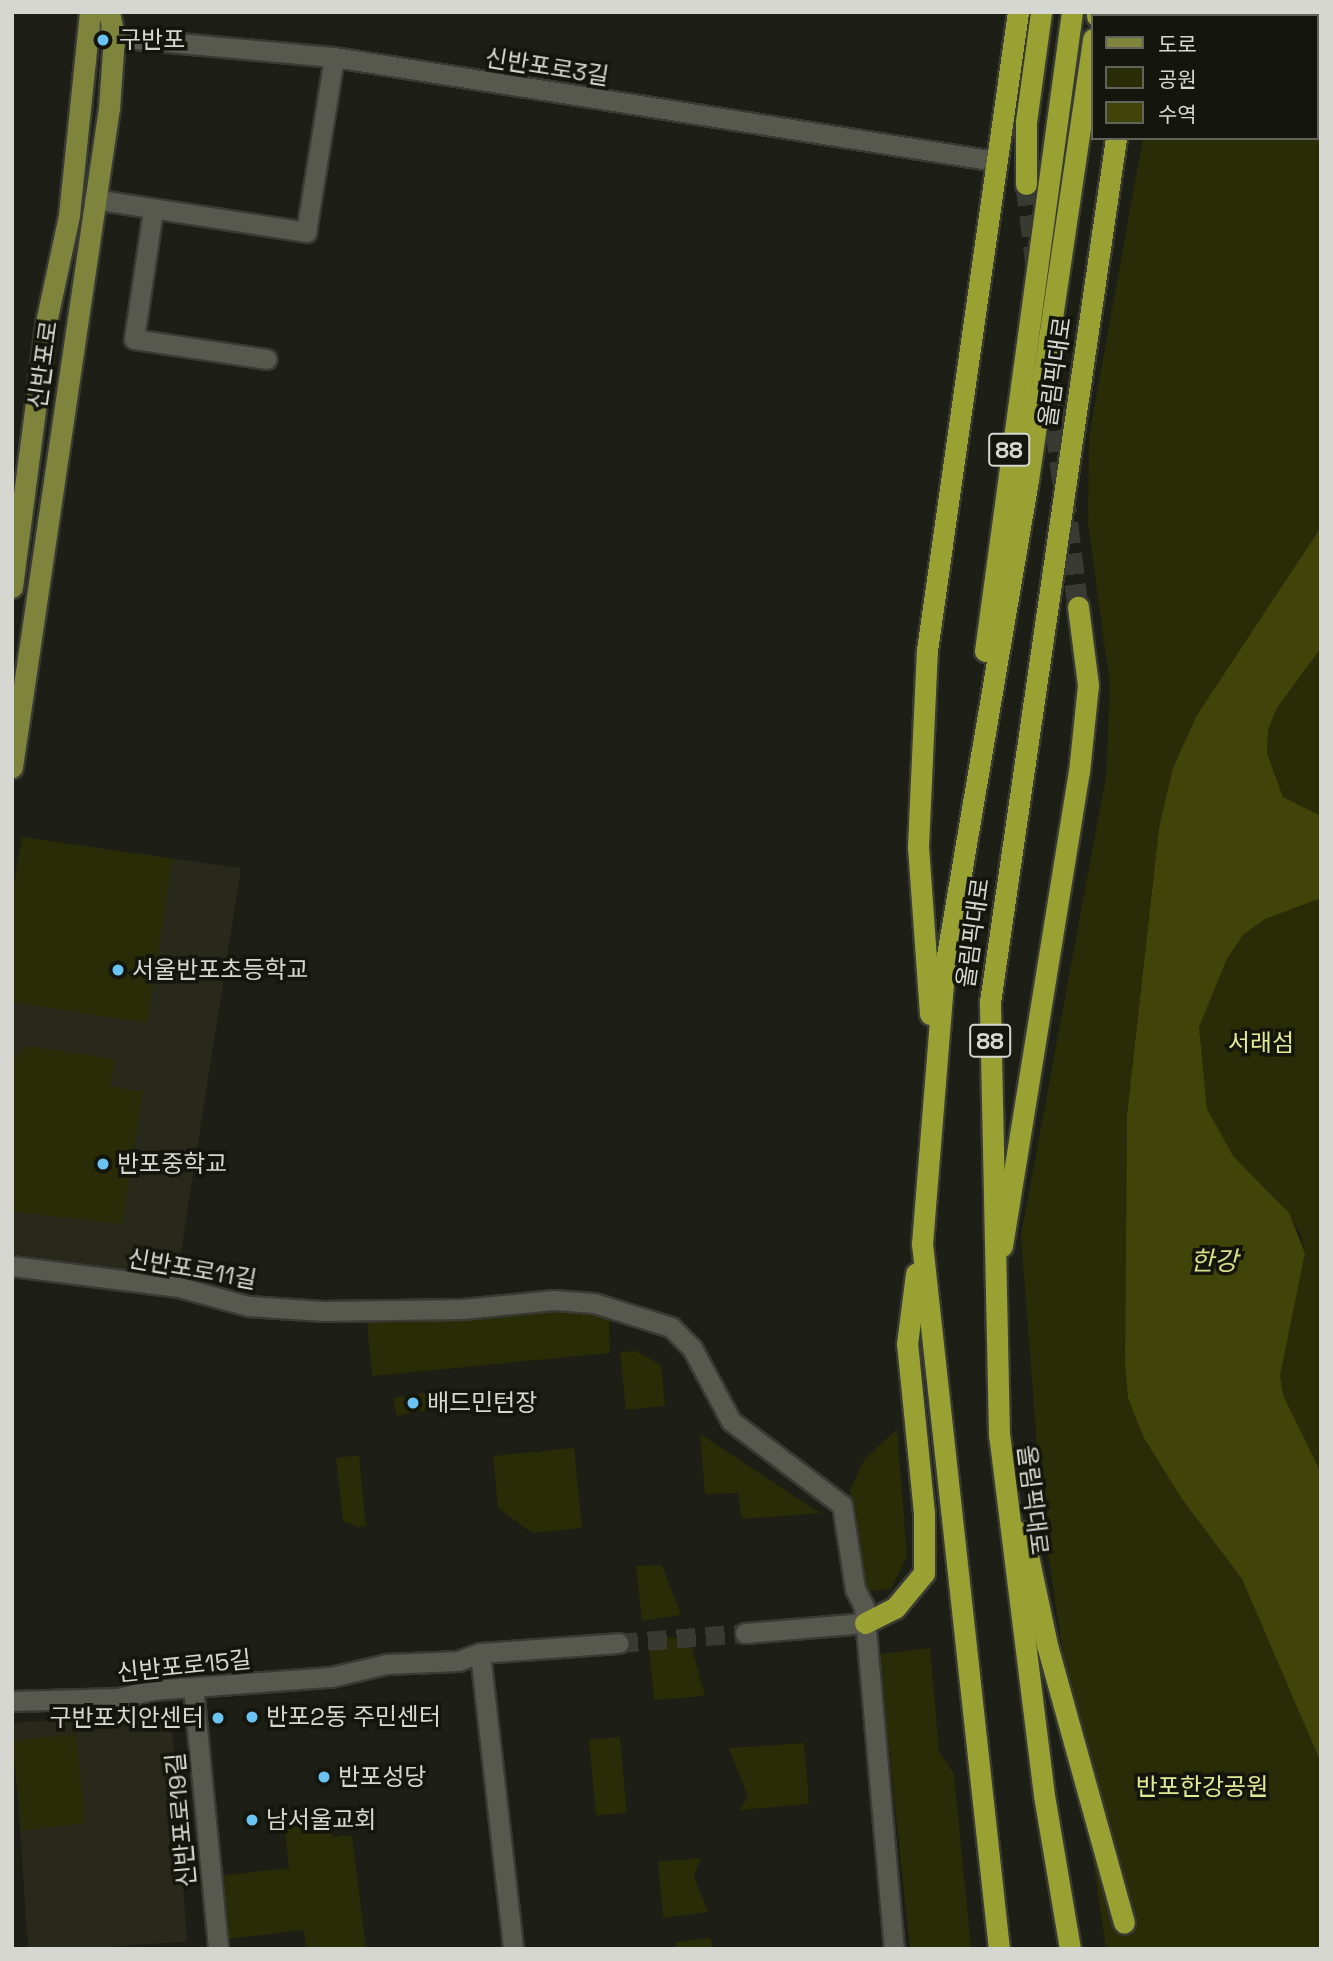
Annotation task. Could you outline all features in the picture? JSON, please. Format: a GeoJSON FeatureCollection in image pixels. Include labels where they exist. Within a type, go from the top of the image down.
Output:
{"type":"FeatureCollection","features":[{"type":"Feature","properties":{"kind":"highway"},"geometry":{"type":"LineString","coordinates":[[935,1082],[918,846],[927,650],[1018,12]]}},
{"type":"Feature","properties":{"kind":"highway"},"geometry":{"type":"LineString","coordinates":[[1027,184],[1026,122],[1041,12]]}},
{"type":"Feature","properties":{"kind":"highway","name":"올림픽대로"},"geometry":{"type":"LineString","coordinates":[[999,1949],[922,1244],[935,1082],[1005,480],[1072,12]]}},
{"type":"Feature","properties":{"kind":"highway","name":"올림픽대로"},"geometry":{"type":"LineString","coordinates":[[956,889],[1028,480],[1092,46]]}},
{"type":"Feature","properties":{"kind":"highway","name":"올림픽대로"},"geometry":{"type":"LineString","coordinates":[[1070,1949],[1044,1795],[998,1414],[990,1002],[1116,140]]}},
{"type":"Feature","properties":{"kind":"highway"},"geometry":{"type":"LineString","coordinates":[[994,1282],[1079,772],[1087,685],[1078,607]]}},
{"type":"Feature","properties":{"kind":"highway"},"geometry":{"type":"LineString","coordinates":[[865,1623],[895,1608],[925,1573],[924,1513],[907,1344],[922,1244]]}},
{"type":"Feature","properties":{"kind":"highway"},"geometry":{"type":"LineString","coordinates":[[998,1414],[1047,1645],[1124,1923]]}},
{"type":"Feature","properties":{"kind":"main road","name":"신반포로"},"geometry":{"type":"LineString","coordinates":[[12,587],[47,318],[69,215],[91,35],[90,12]]}},
{"type":"Feature","properties":{"kind":"main road","name":"신반포로"},"geometry":{"type":"LineString","coordinates":[[12,767],[109,108],[114,36],[109,12]]}},
{"type":"Feature","properties":{"kind":"street","name":"신반포로3길"},"geometry":{"type":"LineString","coordinates":[[91,35],[334,57],[995,161]]}},
{"type":"Feature","properties":{"kind":"street"},"geometry":{"type":"LineString","coordinates":[[94,199],[306,232],[334,57]]}},
{"type":"Feature","properties":{"kind":"street"},"geometry":{"type":"LineString","coordinates":[[153,210],[134,339],[267,359]]}},
{"type":"Feature","properties":{"kind":"street","name":"신반포로11길"},"geometry":{"type":"LineString","coordinates":[[12,1266],[179,1287],[248,1306],[323,1311],[462,1309],[554,1300],[594,1303],[671,1327],[692,1348],[731,1421],[842,1505],[855,1589],[865,1623],[894,1949]]}},
{"type":"Feature","properties":{"kind":"street"},"geometry":{"type":"LineString","coordinates":[[745,1633],[865,1623]]}},
{"type":"Feature","properties":{"kind":"street","name":"신반포로15길"},"geometry":{"type":"LineString","coordinates":[[12,1701],[118,1698],[193,1687],[361,1671],[386,1664],[458,1661],[480,1653],[620,1643]]}},
{"type":"Feature","properties":{"kind":"street"},"geometry":{"type":"LineString","coordinates":[[480,1653],[513,1949]]}},
{"type":"Feature","properties":{"kind":"street","name":"신반포로19길"},"geometry":{"type":"LineString","coordinates":[[193,1687],[218,1949]]}},
{"type":"Feature","properties":{"kind":"shaded area"},"geometry":{"type":"Polygon","coordinates":[[[22,837],[241,868],[177,1278],[12,1254],[12,897],[22,837]]]}},
{"type":"Feature","properties":{"kind":"shaded area"},"geometry":{"type":"Polygon","coordinates":[[[171,1712],[187,1941],[79,1949],[28,1949],[12,1723],[171,1712]]]}},
{"type":"Feature","properties":{"kind":"green space","name":"반포한강공원"},"geometry":{"type":"Polygon","coordinates":[[[1321,12],[1321,527],[1197,715],[1159,828],[1127,1115],[1125,1362],[1182,1499],[1242,1579],[1321,1763],[1321,1949],[1106,1949],[1042,1511],[1021,1236],[1106,776],[1110,686],[1088,523],[1089,437],[1143,140],[1319,140],[1319,14],[1164,14],[1321,12]]]}},
{"type":"Feature","properties":{"kind":"green space"},"geometry":{"type":"Polygon","coordinates":[[[1321,648],[1321,816],[1283,797],[1267,753],[1268,730],[1277,708],[1321,648]]]}},
{"type":"Feature","properties":{"kind":"green space"},"geometry":{"type":"Polygon","coordinates":[[[22,837],[173,859],[147,1023],[12,1002],[12,897],[22,837]]]}},
{"type":"Feature","properties":{"kind":"green space","name":"서래섬"},"geometry":{"type":"Polygon","coordinates":[[[1321,898],[1321,1473],[1283,1395],[1280,1376],[1305,1253],[1300,1232],[1271,1194],[1232,1156],[1207,1109],[1199,1026],[1227,959],[1243,935],[1265,919],[1321,898]]]}},
{"type":"Feature","properties":{"kind":"green space"},"geometry":{"type":"Polygon","coordinates":[[[27,1046],[115,1059],[110,1086],[143,1092],[122,1224],[12,1212],[12,1059],[27,1046]]]}},
{"type":"Feature","properties":{"kind":"green space"},"geometry":{"type":"Polygon","coordinates":[[[562,1307],[609,1318],[610,1353],[372,1376],[367,1322],[562,1307]]]}},
{"type":"Feature","properties":{"kind":"green space"},"geometry":{"type":"Polygon","coordinates":[[[636,1351],[661,1365],[665,1406],[626,1410],[620,1352],[636,1351]]]}},
{"type":"Feature","properties":{"kind":"green space","name":"배드민턴장"},"geometry":{"type":"Polygon","coordinates":[[[430,1392],[433,1410],[396,1416],[393,1398],[430,1392]]]}},
{"type":"Feature","properties":{"kind":"green space"},"geometry":{"type":"Polygon","coordinates":[[[897,1429],[907,1556],[891,1589],[862,1592],[850,1490],[864,1460],[897,1429]]]}},
{"type":"Feature","properties":{"kind":"green space"},"geometry":{"type":"Polygon","coordinates":[[[700,1434],[820,1513],[742,1519],[738,1493],[705,1494],[700,1434]]]}},
{"type":"Feature","properties":{"kind":"green space"},"geometry":{"type":"Polygon","coordinates":[[[574,1448],[582,1528],[532,1533],[498,1508],[493,1456],[574,1448]]]}},
{"type":"Feature","properties":{"kind":"green space"},"geometry":{"type":"Polygon","coordinates":[[[359,1455],[366,1526],[358,1527],[343,1521],[336,1458],[359,1455]]]}},
{"type":"Feature","properties":{"kind":"green space"},"geometry":{"type":"Polygon","coordinates":[[[662,1565],[681,1615],[642,1621],[636,1566],[662,1565]]]}},
{"type":"Feature","properties":{"kind":"green space"},"geometry":{"type":"Polygon","coordinates":[[[648,1638],[689,1638],[705,1696],[654,1700],[648,1638]]]}},
{"type":"Feature","properties":{"kind":"green space"},"geometry":{"type":"Polygon","coordinates":[[[930,1648],[939,1752],[954,1774],[971,1949],[910,1949],[879,1654],[930,1648]]]}},
{"type":"Feature","properties":{"kind":"green space"},"geometry":{"type":"Polygon","coordinates":[[[76,1734],[85,1824],[22,1830],[12,1741],[76,1734]]]}},
{"type":"Feature","properties":{"kind":"green space"},"geometry":{"type":"Polygon","coordinates":[[[620,1737],[627,1813],[596,1815],[589,1740],[620,1737]]]}},
{"type":"Feature","properties":{"kind":"green space"},"geometry":{"type":"Polygon","coordinates":[[[804,1743],[809,1804],[739,1810],[748,1797],[729,1748],[804,1743]]]}},
{"type":"Feature","properties":{"kind":"green space"},"geometry":{"type":"Polygon","coordinates":[[[330,1805],[333,1837],[352,1835],[366,1949],[306,1949],[304,1930],[227,1939],[219,1876],[289,1868],[283,1811],[330,1805]]]}},
{"type":"Feature","properties":{"kind":"green space"},"geometry":{"type":"Polygon","coordinates":[[[701,1858],[694,1876],[708,1912],[663,1918],[658,1862],[701,1858]]]}},
{"type":"Feature","properties":{"kind":"green space"},"geometry":{"type":"Polygon","coordinates":[[[711,1938],[712,1949],[676,1949],[675,1942],[711,1938]]]}},
{"type":"Feature","properties":{"kind":"water","name":"한강"},"geometry":{"type":"Polygon","coordinates":[[[1321,527],[1321,648],[1277,708],[1268,730],[1267,753],[1283,797],[1321,816],[1321,898],[1265,919],[1243,935],[1227,959],[1199,1027],[1207,1109],[1233,1156],[1289,1213],[1305,1253],[1280,1376],[1283,1395],[1321,1473],[1321,1763],[1242,1579],[1182,1499],[1144,1438],[1128,1398],[1125,1362],[1127,1115],[1159,828],[1173,768],[1197,715],[1321,527]]]}},
{"type":"Feature","properties":{"kind":"tunnel"},"geometry":{"type":"LineString","coordinates":[[1026,184],[1078,607]]}},
{"type":"Feature","properties":{"kind":"tunnel"},"geometry":{"type":"LineString","coordinates":[[619,1643],[745,1633]]}},
{"type":"Feature","properties":{"kind":"place","name":"구반포"},"geometry":{"type":"Point","coordinates":[103,40]}},
{"type":"Feature","properties":{"kind":"place","name":"서울반포초등학교"},"geometry":{"type":"Point","coordinates":[118,970]}},
{"type":"Feature","properties":{"kind":"place","name":"반포중학교"},"geometry":{"type":"Point","coordinates":[103,1164]}},
{"type":"Feature","properties":{"kind":"place","name":"배드민턴장"},"geometry":{"type":"Point","coordinates":[413,1403]}},
{"type":"Feature","properties":{"kind":"place","name":"반포2동 주민센터"},"geometry":{"type":"Point","coordinates":[252,1717]}},
{"type":"Feature","properties":{"kind":"place","name":"구반포치안센터"},"geometry":{"type":"Point","coordinates":[218,1718]}},
{"type":"Feature","properties":{"kind":"place","name":"반포성당"},"geometry":{"type":"Point","coordinates":[324,1777]}},
{"type":"Feature","properties":{"kind":"place","name":"남서울교회"},"geometry":{"type":"Point","coordinates":[252,1820]}}]}
